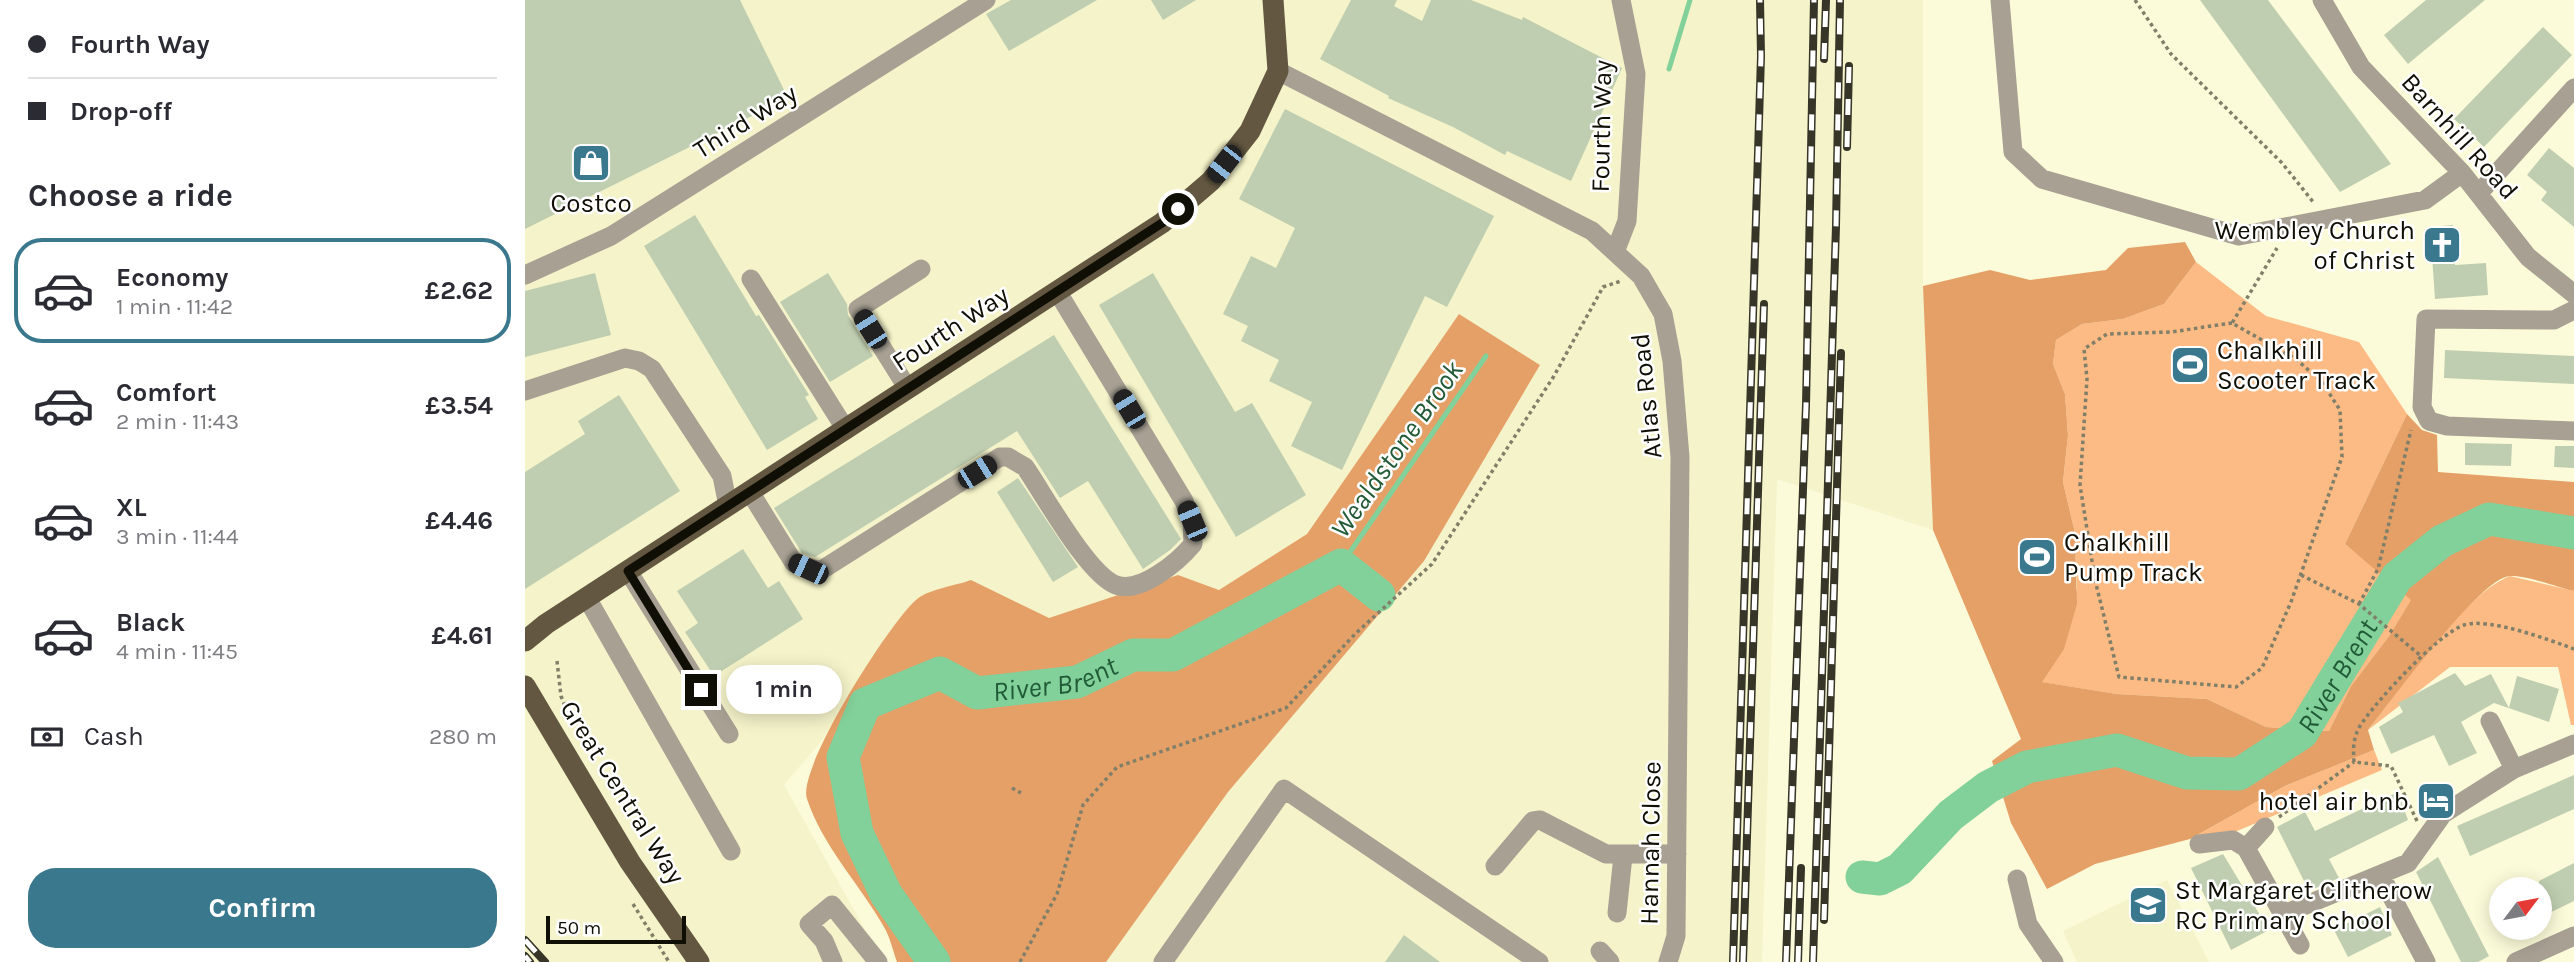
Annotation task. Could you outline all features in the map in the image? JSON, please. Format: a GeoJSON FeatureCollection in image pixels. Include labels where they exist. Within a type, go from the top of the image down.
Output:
{"type":"FeatureCollection","features":[{"type":"Feature","properties":{"kind":"main road","name":"Fourth Way"},"geometry":{"type":"LineString","coordinates":[[545,624],[1162,223],[1210,181],[1250,131],[1277,71],[1273,0]]}},
{"type":"Feature","properties":{"kind":"main road"},"geometry":{"type":"LineString","coordinates":[[525,632],[545,624]]}},
{"type":"Feature","properties":{"kind":"main road"},"geometry":{"type":"LineString","coordinates":[[525,641],[545,624]]}},
{"type":"Feature","properties":{"kind":"main road","name":"Great Central Way"},"geometry":{"type":"LineString","coordinates":[[525,686],[630,862],[699,962]]}},
{"type":"Feature","properties":{"kind":"street","name":"Third Way"},"geometry":{"type":"LineString","coordinates":[[525,275],[611,236],[986,0]]}},
{"type":"Feature","properties":{"kind":"street","name":"Fourth Way"},"geometry":{"type":"LineString","coordinates":[[1615,252],[1627,221],[1636,74],[1621,0]]}},
{"type":"Feature","properties":{"kind":"street"},"geometry":{"type":"LineString","coordinates":[[2000,0],[2013,152],[2042,179],[2239,236],[2425,200],[2462,173]]}},
{"type":"Feature","properties":{"kind":"street","name":"Barnhill Road"},"geometry":{"type":"LineString","coordinates":[[2322,0],[2361,67],[2462,173],[2528,257],[2574,294]]}},
{"type":"Feature","properties":{"kind":"street","name":"Atlas Road"},"geometry":{"type":"LineString","coordinates":[[1277,71],[1593,231],[1633,268],[1663,314],[1672,361],[1680,457],[1678,724]]}},
{"type":"Feature","properties":{"kind":"street"},"geometry":{"type":"LineString","coordinates":[[2479,193],[2574,88]]}},
{"type":"Feature","properties":{"kind":"street"},"geometry":{"type":"LineString","coordinates":[[908,389],[858,309],[921,269]]}},
{"type":"Feature","properties":{"kind":"street"},"geometry":{"type":"LineString","coordinates":[[751,279],[846,430]]}},
{"type":"Feature","properties":{"kind":"street"},"geometry":{"type":"LineString","coordinates":[[750,492],[794,563],[820,571],[1000,457],[1008,457],[1025,467],[1091,565],[1116,585],[1135,587],[1174,562],[1193,544],[1192,521],[1184,501],[1057,291]]}},
{"type":"Feature","properties":{"kind":"street"},"geometry":{"type":"LineString","coordinates":[[2574,310],[2554,320],[2426,318],[2422,407],[2429,421],[2447,426],[2574,431]]}},
{"type":"Feature","properties":{"kind":"street"},"geometry":{"type":"LineString","coordinates":[[525,391],[625,358],[639,361],[652,369],[722,476],[728,506]]}},
{"type":"Feature","properties":{"kind":"street"},"geometry":{"type":"LineString","coordinates":[[628,571],[729,734]]}},
{"type":"Feature","properties":{"kind":"street"},"geometry":{"type":"LineString","coordinates":[[587,598],[731,851]]}},
{"type":"Feature","properties":{"kind":"street"},"geometry":{"type":"LineString","coordinates":[[2490,721],[2514,769]]}},
{"type":"Feature","properties":{"kind":"street","name":"Hannah Close"},"geometry":{"type":"LineString","coordinates":[[1668,962],[1676,936],[1678,724]]}},
{"type":"Feature","properties":{"kind":"street"},"geometry":{"type":"LineString","coordinates":[[2284,914],[2408,863],[2443,814],[2514,769],[2574,744]]}},
{"type":"Feature","properties":{"kind":"street"},"geometry":{"type":"LineString","coordinates":[[1163,962],[1284,789],[1539,962]]}},
{"type":"Feature","properties":{"kind":"street"},"geometry":{"type":"LineString","coordinates":[[1495,866],[1533,821],[1541,820],[1590,848],[1623,856],[1677,854]]}},
{"type":"Feature","properties":{"kind":"street"},"geometry":{"type":"LineString","coordinates":[[2246,848],[2265,827]]}},
{"type":"Feature","properties":{"kind":"street"},"geometry":{"type":"LineString","coordinates":[[2200,844],[2233,840],[2246,848],[2300,945]]}},
{"type":"Feature","properties":{"kind":"street"},"geometry":{"type":"LineString","coordinates":[[1617,913],[1623,856]]}},
{"type":"Feature","properties":{"kind":"street"},"geometry":{"type":"LineString","coordinates":[[2381,876],[2426,962]]}},
{"type":"Feature","properties":{"kind":"street"},"geometry":{"type":"LineString","coordinates":[[2017,879],[2028,924],[2054,962]]}},
{"type":"Feature","properties":{"kind":"street"},"geometry":{"type":"LineString","coordinates":[[833,962],[831,952],[809,924],[832,905],[878,962]]}},
{"type":"Feature","properties":{"kind":"street"},"geometry":{"type":"LineString","coordinates":[[2516,962],[2574,936]]}},
{"type":"Feature","properties":{"kind":"path"},"geometry":{"type":"LineString","coordinates":[[2135,0],[2171,54],[2283,163],[2326,219]]}},
{"type":"Feature","properties":{"kind":"path"},"geometry":{"type":"LineString","coordinates":[[2232,323],[2291,226]]}},
{"type":"Feature","properties":{"kind":"path"},"geometry":{"type":"LineString","coordinates":[[1020,962],[1057,894],[1083,805],[1117,767],[1286,708],[1355,634],[1432,564],[1553,376],[1603,287],[1620,282],[1633,268]]}},
{"type":"Feature","properties":{"kind":"path"},"geometry":{"type":"LineString","coordinates":[[2232,323],[2297,360],[2322,382],[2340,410],[2342,457],[2301,575],[2262,668],[2236,687],[2119,677],[2095,580],[2080,485],[2087,379],[2084,349],[2107,334],[2171,332],[2232,323]]}},
{"type":"Feature","properties":{"kind":"path"},"geometry":{"type":"LineString","coordinates":[[2359,604],[2378,569],[2412,428],[2422,407]]}},
{"type":"Feature","properties":{"kind":"path"},"geometry":{"type":"LineString","coordinates":[[2301,575],[2359,604],[2421,656]]}},
{"type":"Feature","properties":{"kind":"path"},"geometry":{"type":"LineString","coordinates":[[2354,762],[2353,744],[2360,726],[2421,656],[2465,624],[2496,625],[2574,649]]}},
{"type":"Feature","properties":{"kind":"path"},"geometry":{"type":"LineString","coordinates":[[557,661],[561,696],[573,729]]}},
{"type":"Feature","properties":{"kind":"path"},"geometry":{"type":"LineString","coordinates":[[2265,827],[2354,762],[2391,766],[2425,839]]}},
{"type":"Feature","properties":{"kind":"path"},"geometry":{"type":"LineString","coordinates":[[1012,788],[1021,793]]}},
{"type":"Feature","properties":{"kind":"shaded area"},"geometry":{"type":"Polygon","coordinates":[[[525,0],[1923,0],[1923,286],[1933,530],[1777,479],[1762,962],[1106,962],[1228,792],[1424,561],[1540,365],[1459,314],[1307,534],[1219,590],[1178,575],[1049,619],[971,580],[894,626],[823,739],[784,785],[876,949],[879,962],[525,962],[525,0]]]}},
{"type":"Feature","properties":{"kind":"shaded area"},"geometry":{"type":"Polygon","coordinates":[[[2185,242],[2196,262],[2164,304],[2123,319],[2082,324],[2056,340],[2053,364],[2065,394],[2068,435],[2063,482],[2075,533],[2077,604],[2064,649],[2042,682],[2117,694],[2207,699],[2266,727],[2329,731],[2351,686],[2389,636],[2411,600],[2345,544],[2407,414],[2422,430],[2437,435],[2438,472],[2574,482],[2574,591],[2517,576],[2496,582],[2478,597],[2436,643],[2368,730],[2374,750],[2285,786],[2190,839],[2095,864],[2047,889],[2011,823],[1992,761],[2021,739],[1933,530],[1923,286],[1990,270],[2030,280],[2106,270],[2128,248],[2185,242]]]}},
{"type":"Feature","properties":{"kind":"shaded area"},"geometry":{"type":"Polygon","coordinates":[[[2196,262],[2266,316],[2359,342],[2407,414],[2345,544],[2412,599],[2389,636],[2351,686],[2329,731],[2266,727],[2207,699],[2117,694],[2041,682],[2077,589],[2075,533],[2063,482],[2068,435],[2065,394],[2053,364],[2056,340],[2082,324],[2123,319],[2164,304],[2196,262]]]}},
{"type":"Feature","properties":{"kind":"shaded area"},"geometry":{"type":"Polygon","coordinates":[[[1459,314],[1540,365],[1424,561],[1228,792],[1106,962],[897,962],[884,927],[822,833],[807,799],[807,783],[830,728],[848,696],[904,613],[927,593],[971,580],[1049,618],[1178,575],[1219,590],[1307,534],[1459,314]]]}},
{"type":"Feature","properties":{"kind":"shaded area"},"geometry":{"type":"Polygon","coordinates":[[[2510,576],[2574,591],[2574,725],[2571,725],[2558,667],[2450,667],[2368,730],[2453,622],[2472,602],[2510,576]]]}},
{"type":"Feature","properties":{"kind":"shaded area"},"geometry":{"type":"Polygon","coordinates":[[[2374,750],[2382,770],[2211,842],[2190,839],[2285,786],[2374,750]]]}},
{"type":"Feature","properties":{"kind":"shaded area","name":"St Margaret Clitherow RC Primary School"},"geometry":{"type":"Polygon","coordinates":[[[2167,880],[2209,962],[2077,962],[2063,931],[2167,880]]]}},
{"type":"Feature","properties":{"kind":"building","name":"Costco"},"geometry":{"type":"Polygon","coordinates":[[[525,0],[740,0],[788,98],[525,229],[525,0]]]}},
{"type":"Feature","properties":{"kind":"building"},"geometry":{"type":"Polygon","coordinates":[[[1011,0],[1097,0],[1009,51],[986,14],[1011,0]]]}},
{"type":"Feature","properties":{"kind":"building"},"geometry":{"type":"Polygon","coordinates":[[[1151,0],[1196,0],[1163,20],[1151,0]]]}},
{"type":"Feature","properties":{"kind":"building"},"geometry":{"type":"Polygon","coordinates":[[[1351,0],[1397,0],[1394,6],[1422,21],[1431,0],[1471,0],[1522,20],[1523,17],[1622,68],[1571,181],[1507,151],[1505,155],[1453,127],[1388,98],[1389,96],[1320,59],[1351,0]]]}},
{"type":"Feature","properties":{"kind":"building"},"geometry":{"type":"Polygon","coordinates":[[[2200,0],[2268,0],[2391,164],[2340,192],[2200,0]]]}},
{"type":"Feature","properties":{"kind":"building"},"geometry":{"type":"Polygon","coordinates":[[[2426,0],[2485,0],[2408,64],[2384,35],[2426,0]]]}},
{"type":"Feature","properties":{"kind":"building"},"geometry":{"type":"Polygon","coordinates":[[[2543,27],[2572,55],[2484,147],[2454,119],[2543,27]]]}},
{"type":"Feature","properties":{"kind":"building"},"geometry":{"type":"Polygon","coordinates":[[[1285,109],[1494,216],[1447,307],[1425,296],[1342,470],[1291,446],[1312,402],[1269,381],[1279,360],[1241,341],[1248,326],[1223,314],[1251,256],[1276,268],[1295,228],[1239,199],[1285,109]]]}},
{"type":"Feature","properties":{"kind":"building"},"geometry":{"type":"Polygon","coordinates":[[[2549,148],[2574,168],[2574,227],[2541,200],[2547,192],[2527,175],[2549,148]]]}},
{"type":"Feature","properties":{"kind":"building"},"geometry":{"type":"Polygon","coordinates":[[[695,215],[756,316],[759,315],[809,395],[805,397],[818,419],[767,450],[644,246],[695,215]]]}},
{"type":"Feature","properties":{"kind":"building","name":"Wembley Church of Christ"},"geometry":{"type":"Polygon","coordinates":[[[2453,225],[2455,265],[2486,263],[2488,295],[2435,299],[2430,227],[2453,225]]]}},
{"type":"Feature","properties":{"kind":"building"},"geometry":{"type":"Polygon","coordinates":[[[595,273],[611,335],[525,357],[525,291],[595,273]]]}},
{"type":"Feature","properties":{"kind":"building"},"geometry":{"type":"Polygon","coordinates":[[[828,273],[847,304],[848,315],[873,356],[830,382],[780,302],[828,273]]]}},
{"type":"Feature","properties":{"kind":"building"},"geometry":{"type":"Polygon","coordinates":[[[1153,273],[1235,412],[1252,403],[1306,495],[1236,537],[1099,305],[1153,273]]]}},
{"type":"Feature","properties":{"kind":"building"},"geometry":{"type":"Polygon","coordinates":[[[1054,335],[1181,539],[1170,550],[1143,569],[1088,481],[1060,498],[1017,431],[815,557],[802,553],[774,508],[1054,335]]]}},
{"type":"Feature","properties":{"kind":"building"},"geometry":{"type":"Polygon","coordinates":[[[2445,350],[2574,356],[2574,384],[2444,378],[2445,350]]]}},
{"type":"Feature","properties":{"kind":"building"},"geometry":{"type":"Polygon","coordinates":[[[619,395],[680,491],[525,589],[525,472],[585,434],[578,421],[619,395]]]}},
{"type":"Feature","properties":{"kind":"building"},"geometry":{"type":"Polygon","coordinates":[[[2465,443],[2512,444],[2511,466],[2465,465],[2465,443]]]}},
{"type":"Feature","properties":{"kind":"building"},"geometry":{"type":"Polygon","coordinates":[[[2555,446],[2574,446],[2574,468],[2554,467],[2555,446]]]}},
{"type":"Feature","properties":{"kind":"building"},"geometry":{"type":"Polygon","coordinates":[[[1018,478],[1078,567],[1053,582],[997,492],[1018,478]]]}},
{"type":"Feature","properties":{"kind":"building"},"geometry":{"type":"Polygon","coordinates":[[[743,549],[768,588],[779,581],[803,619],[714,676],[685,632],[698,623],[677,591],[743,549]]]}},
{"type":"Feature","properties":{"kind":"building"},"geometry":{"type":"Polygon","coordinates":[[[2455,673],[2465,686],[2491,674],[2509,708],[2517,676],[2559,689],[2549,722],[2494,703],[2461,722],[2477,753],[2449,766],[2434,735],[2391,754],[2379,727],[2403,712],[2398,703],[2455,673]]]}},
{"type":"Feature","properties":{"kind":"building"},"geometry":{"type":"Polygon","coordinates":[[[2574,775],[2574,809],[2470,856],[2457,826],[2574,775]]]}},
{"type":"Feature","properties":{"kind":"building"},"geometry":{"type":"Polygon","coordinates":[[[2398,792],[2408,820],[2329,859],[2339,878],[2309,891],[2277,827],[2305,812],[2315,831],[2398,792]]]}},
{"type":"Feature","properties":{"kind":"building"},"geometry":{"type":"Polygon","coordinates":[[[2223,854],[2269,930],[2231,950],[2191,868],[2223,854]]]}},
{"type":"Feature","properties":{"kind":"building"},"geometry":{"type":"Polygon","coordinates":[[[2438,857],[2489,956],[2478,962],[2461,962],[2416,872],[2438,857]]]}},
{"type":"Feature","properties":{"kind":"building"},"geometry":{"type":"Polygon","coordinates":[[[2574,863],[2574,901],[2552,912],[2552,877],[2547,877],[2574,863]]]}},
{"type":"Feature","properties":{"kind":"building"},"geometry":{"type":"Polygon","coordinates":[[[2380,907],[2392,935],[2348,957],[2334,930],[2380,907]]]}},
{"type":"Feature","properties":{"kind":"building"},"geometry":{"type":"Polygon","coordinates":[[[1404,935],[1440,962],[1385,962],[1404,935]]]}},
{"type":"Feature","properties":{"kind":"waterway","name":"Wealdstone Brook"},"geometry":{"type":"LineString","coordinates":[[1669,69],[1690,0]]}},
{"type":"Feature","properties":{"kind":"waterway","name":"Wealdstone Brook"},"geometry":{"type":"LineString","coordinates":[[1341,565],[1486,356]]}},
{"type":"Feature","properties":{"kind":"waterway","name":"River Brent"},"geometry":{"type":"LineString","coordinates":[[1862,877],[1880,879],[1900,869],[1951,815],[1988,787],[2027,767],[2117,750],[2187,773],[2239,774],[2302,733],[2397,577],[2442,541],[2489,519],[2574,533]]}},
{"type":"Feature","properties":{"kind":"waterway","name":"River Brent"},"geometry":{"type":"LineString","coordinates":[[934,962],[886,894],[857,833],[843,757],[865,704],[940,673],[977,693],[1077,682],[1133,655],[1173,655],[1341,565],[1379,595]]}},
{"type":"Feature","properties":{"kind":"railway"},"geometry":{"type":"LineString","coordinates":[[1733,962],[1761,56],[1760,0]]}},
{"type":"Feature","properties":{"kind":"railway"},"geometry":{"type":"LineString","coordinates":[[1786,962],[1806,405],[1814,0]]}},
{"type":"Feature","properties":{"kind":"railway"},"geometry":{"type":"LineString","coordinates":[[1824,59],[1826,0]]}},
{"type":"Feature","properties":{"kind":"railway"},"geometry":{"type":"LineString","coordinates":[[1813,962],[1836,226],[1840,0]]}},
{"type":"Feature","properties":{"kind":"railway"},"geometry":{"type":"LineString","coordinates":[[1847,147],[1849,66]]}},
{"type":"Feature","properties":{"kind":"railway"},"geometry":{"type":"LineString","coordinates":[[1743,962],[1764,304]]}},
{"type":"Feature","properties":{"kind":"railway"},"geometry":{"type":"LineString","coordinates":[[1824,920],[1841,353]]}},
{"type":"Feature","properties":{"kind":"railway"},"geometry":{"type":"LineString","coordinates":[[1798,962],[1801,868]]}},
{"type":"Feature","properties":{"kind":"railway"},"geometry":{"type":"LineString","coordinates":[[525,940],[545,962]]}},
{"type":"Feature","properties":{"kind":"railway"},"geometry":{"type":"LineString","coordinates":[[525,956],[530,962]]}},
{"type":"Feature","properties":{"kind":"place","name":"Costco"},"geometry":{"type":"Point","coordinates":[591,163]}},
{"type":"Feature","properties":{"kind":"place","name":"Wembley Church of Christ"},"geometry":{"type":"Point","coordinates":[2442,245]}},
{"type":"Feature","properties":{"kind":"place","name":"Chalkhill Scooter Track"},"geometry":{"type":"Point","coordinates":[2190,365]}},
{"type":"Feature","properties":{"kind":"place","name":"Chalkhill Pump Track"},"geometry":{"type":"Point","coordinates":[2037,557]}},
{"type":"Feature","properties":{"kind":"place","name":"hotel air bnb"},"geometry":{"type":"Point","coordinates":[2436,801]}},
{"type":"Feature","properties":{"kind":"place","name":"St Margaret Clitherow RC Primary School"},"geometry":{"type":"Point","coordinates":[2148,905]}},
{"type":"Feature","properties":{"kind":"route"},"geometry":{"type":"LineString","coordinates":[[701,690],[628,571],[1162,223],[1178,209]]}}]}
